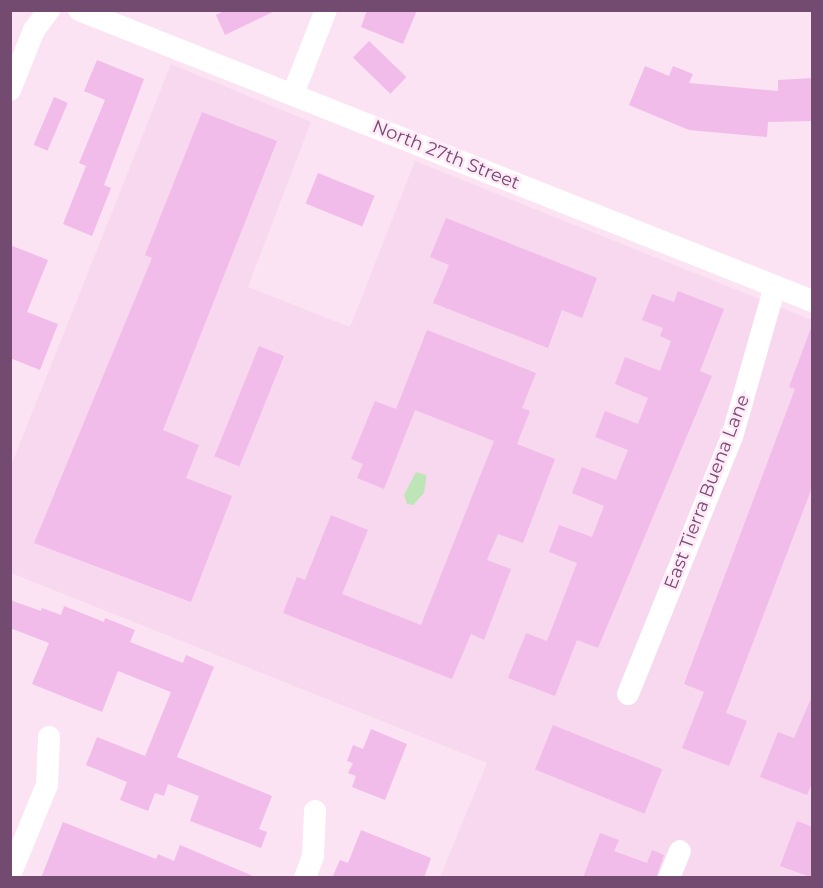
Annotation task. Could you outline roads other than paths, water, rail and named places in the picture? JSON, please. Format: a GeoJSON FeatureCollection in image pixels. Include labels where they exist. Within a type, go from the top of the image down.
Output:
{"type":"FeatureCollection","features":[{"type":"Feature","properties":{"kind":"street"},"geometry":{"type":"LineString","coordinates":[[10,90],[34,30],[49,10]]}},
{"type":"Feature","properties":{"kind":"street","name":"North 27th Street"},"geometry":{"type":"LineString","coordinates":[[79,10],[813,301]]}},
{"type":"Feature","properties":{"kind":"street"},"geometry":{"type":"LineString","coordinates":[[293,94],[326,10]]}},
{"type":"Feature","properties":{"kind":"street","name":"East Tierra Buena Lane"},"geometry":{"type":"LineString","coordinates":[[628,694],[732,437],[775,286]]}},
{"type":"Feature","properties":{"kind":"street"},"geometry":{"type":"LineString","coordinates":[[10,875],[47,785],[49,737]]}},
{"type":"Feature","properties":{"kind":"street"},"geometry":{"type":"LineString","coordinates":[[305,878],[313,856],[315,811]]}},
{"type":"Feature","properties":{"kind":"street"},"geometry":{"type":"LineString","coordinates":[[669,878],[680,850]]}}]}
